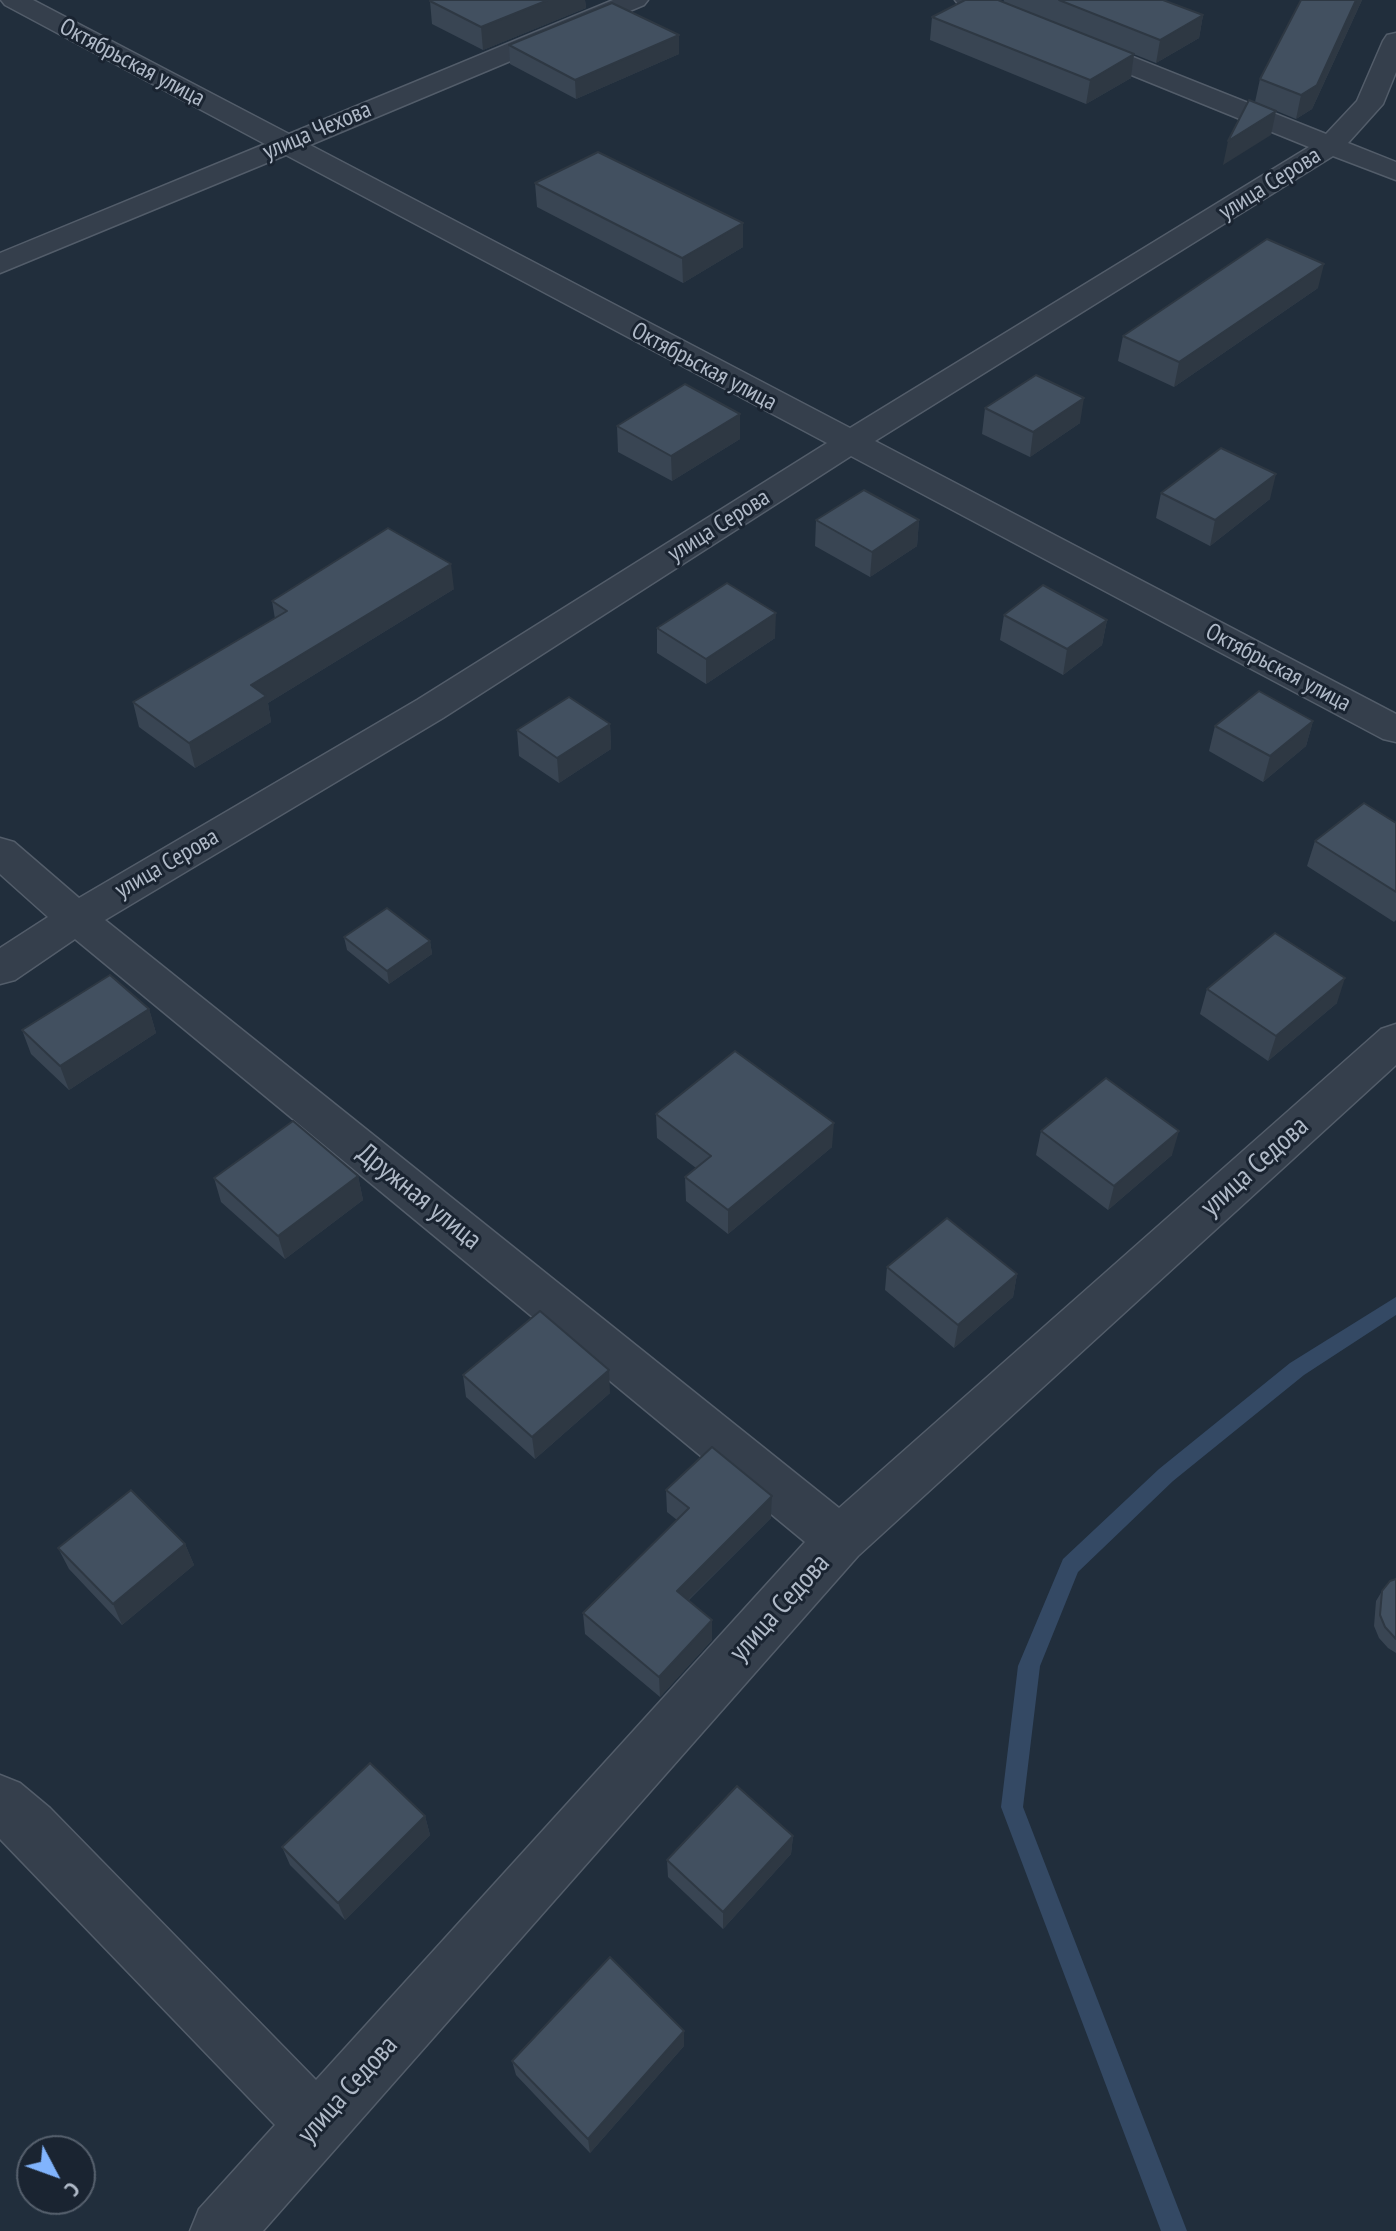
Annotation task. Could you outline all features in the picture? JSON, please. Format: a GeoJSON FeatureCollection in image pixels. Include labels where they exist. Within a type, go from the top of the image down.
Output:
{"type":"FeatureCollection","features":[{"type":"Feature","properties":{"kind":"street","name":"Октябрьская улица"},"geometry":{"type":"LineString","coordinates":[[14,0],[283,145],[1396,730]]}},
{"type":"Feature","properties":{"kind":"street","name":"улица Чехова"},"geometry":{"type":"LineString","coordinates":[[0,264],[635,0]]}},
{"type":"Feature","properties":{"kind":"street"},"geometry":{"type":"LineString","coordinates":[[968,0],[1396,172]]}},
{"type":"Feature","properties":{"kind":"street","name":"улица Серова"},"geometry":{"type":"LineString","coordinates":[[0,969],[76,918],[430,709],[849,443],[1330,146],[1369,104],[1396,41]]}},
{"type":"Feature","properties":{"kind":"street","name":"Дружная улица"},"geometry":{"type":"LineString","coordinates":[[0,852],[76,918],[840,1540]]}},
{"type":"Feature","properties":{"kind":"street","name":"улица Седова"},"geometry":{"type":"LineString","coordinates":[[221,2231],[840,1540],[1396,1040]]}},
{"type":"Feature","properties":{"kind":"street"},"geometry":{"type":"LineString","coordinates":[[0,1802],[30,1828],[317,2125]]}},
{"type":"Feature","properties":{"kind":"building"},"geometry":{"type":"Polygon","coordinates":[[[432,0],[548,0],[481,27],[432,0]]]}},
{"type":"Feature","properties":{"kind":"building"},"geometry":{"type":"Polygon","coordinates":[[[965,0],[998,0],[1134,54],[1090,80],[932,17],[965,0]]]}},
{"type":"Feature","properties":{"kind":"building"},"geometry":{"type":"Polygon","coordinates":[[[1059,0],[1163,0],[1203,15],[1160,40],[1059,0]]]}},
{"type":"Feature","properties":{"kind":"building"},"geometry":{"type":"Polygon","coordinates":[[[1301,0],[1356,0],[1317,85],[1301,95],[1260,79],[1301,0]]]}},
{"type":"Feature","properties":{"kind":"building"},"geometry":{"type":"Polygon","coordinates":[[[612,3],[679,35],[575,80],[509,45],[612,3]]]}},
{"type":"Feature","properties":{"kind":"building"},"geometry":{"type":"Polygon","coordinates":[[[1249,100],[1276,111],[1228,141],[1249,100]]]}},
{"type":"Feature","properties":{"kind":"building"},"geometry":{"type":"Polygon","coordinates":[[[598,152],[743,223],[682,258],[535,183],[598,152]]]}},
{"type":"Feature","properties":{"kind":"building"},"geometry":{"type":"Polygon","coordinates":[[[1267,239],[1324,264],[1179,362],[1123,336],[1267,239]]]}},
{"type":"Feature","properties":{"kind":"building"},"geometry":{"type":"Polygon","coordinates":[[[1036,375],[1084,398],[1033,432],[985,408],[1036,375]]]}},
{"type":"Feature","properties":{"kind":"building"},"geometry":{"type":"Polygon","coordinates":[[[685,384],[740,414],[671,456],[617,426],[685,384]]]}},
{"type":"Feature","properties":{"kind":"building"},"geometry":{"type":"Polygon","coordinates":[[[1221,448],[1276,474],[1215,520],[1161,493],[1221,448]]]}},
{"type":"Feature","properties":{"kind":"building"},"geometry":{"type":"Polygon","coordinates":[[[864,490],[919,520],[872,552],[816,520],[864,490]]]}},
{"type":"Feature","properties":{"kind":"building"},"geometry":{"type":"Polygon","coordinates":[[[388,528],[451,564],[251,685],[266,696],[189,743],[133,702],[287,611],[272,601],[388,528]]]}},
{"type":"Feature","properties":{"kind":"building"},"geometry":{"type":"Polygon","coordinates":[[[727,583],[776,613],[706,659],[657,628],[727,583]]]}},
{"type":"Feature","properties":{"kind":"building"},"geometry":{"type":"Polygon","coordinates":[[[1043,585],[1107,620],[1067,649],[1004,615],[1043,585]]]}},
{"type":"Feature","properties":{"kind":"building"},"geometry":{"type":"Polygon","coordinates":[[[1259,691],[1313,721],[1270,756],[1215,726],[1259,691]]]}},
{"type":"Feature","properties":{"kind":"building"},"geometry":{"type":"Polygon","coordinates":[[[569,697],[610,724],[557,758],[517,730],[569,697]]]}},
{"type":"Feature","properties":{"kind":"building"},"geometry":{"type":"Polygon","coordinates":[[[1364,803],[1396,823],[1396,892],[1315,841],[1364,803]]]}},
{"type":"Feature","properties":{"kind":"building"},"geometry":{"type":"Polygon","coordinates":[[[387,908],[430,941],[387,971],[344,937],[387,908]]]}},
{"type":"Feature","properties":{"kind":"building"},"geometry":{"type":"Polygon","coordinates":[[[1275,933],[1345,978],[1276,1036],[1207,989],[1275,933]]]}},
{"type":"Feature","properties":{"kind":"building"},"geometry":{"type":"Polygon","coordinates":[[[110,975],[149,1009],[60,1066],[22,1030],[110,975]]]}},
{"type":"Feature","properties":{"kind":"building"},"geometry":{"type":"Polygon","coordinates":[[[735,1051],[834,1123],[728,1210],[685,1177],[711,1156],[656,1114],[735,1051]]]}},
{"type":"Feature","properties":{"kind":"building"},"geometry":{"type":"Polygon","coordinates":[[[1106,1078],[1179,1131],[1114,1186],[1041,1131],[1106,1078]]]}},
{"type":"Feature","properties":{"kind":"building"},"geometry":{"type":"Polygon","coordinates":[[[293,1121],[358,1176],[278,1236],[214,1178],[293,1121]]]}},
{"type":"Feature","properties":{"kind":"building"},"geometry":{"type":"Polygon","coordinates":[[[947,1218],[1017,1274],[958,1325],[887,1267],[947,1218]]]}},
{"type":"Feature","properties":{"kind":"building"},"geometry":{"type":"Polygon","coordinates":[[[540,1311],[609,1370],[532,1437],[463,1375],[540,1311]]]}},
{"type":"Feature","properties":{"kind":"building"},"geometry":{"type":"Polygon","coordinates":[[[712,1447],[772,1496],[677,1591],[712,1620],[659,1677],[583,1613],[689,1508],[666,1490],[712,1447]]]}},
{"type":"Feature","properties":{"kind":"building"},"geometry":{"type":"Polygon","coordinates":[[[131,1490],[185,1544],[113,1604],[58,1548],[131,1490]]]}},
{"type":"Feature","properties":{"kind":"building"},"geometry":{"type":"Polygon","coordinates":[[[1396,1579],[1396,1639],[1385,1627],[1380,1615],[1382,1591],[1396,1579]]]}},
{"type":"Feature","properties":{"kind":"building"},"geometry":{"type":"Polygon","coordinates":[[[370,1763],[425,1816],[338,1903],[282,1847],[370,1763]]]}},
{"type":"Feature","properties":{"kind":"building"},"geometry":{"type":"Polygon","coordinates":[[[737,1786],[793,1836],[723,1912],[667,1860],[737,1786]]]}},
{"type":"Feature","properties":{"kind":"building"},"geometry":{"type":"Polygon","coordinates":[[[610,1957],[684,2031],[588,2139],[512,2061],[610,1957]]]}},
{"type":"Feature","properties":{"kind":"waterway"},"geometry":{"type":"LineString","coordinates":[[1174,2231],[1012,1807],[1029,1666],[1070,1566],[1166,1475],[1297,1369],[1396,1305]]}}]}
